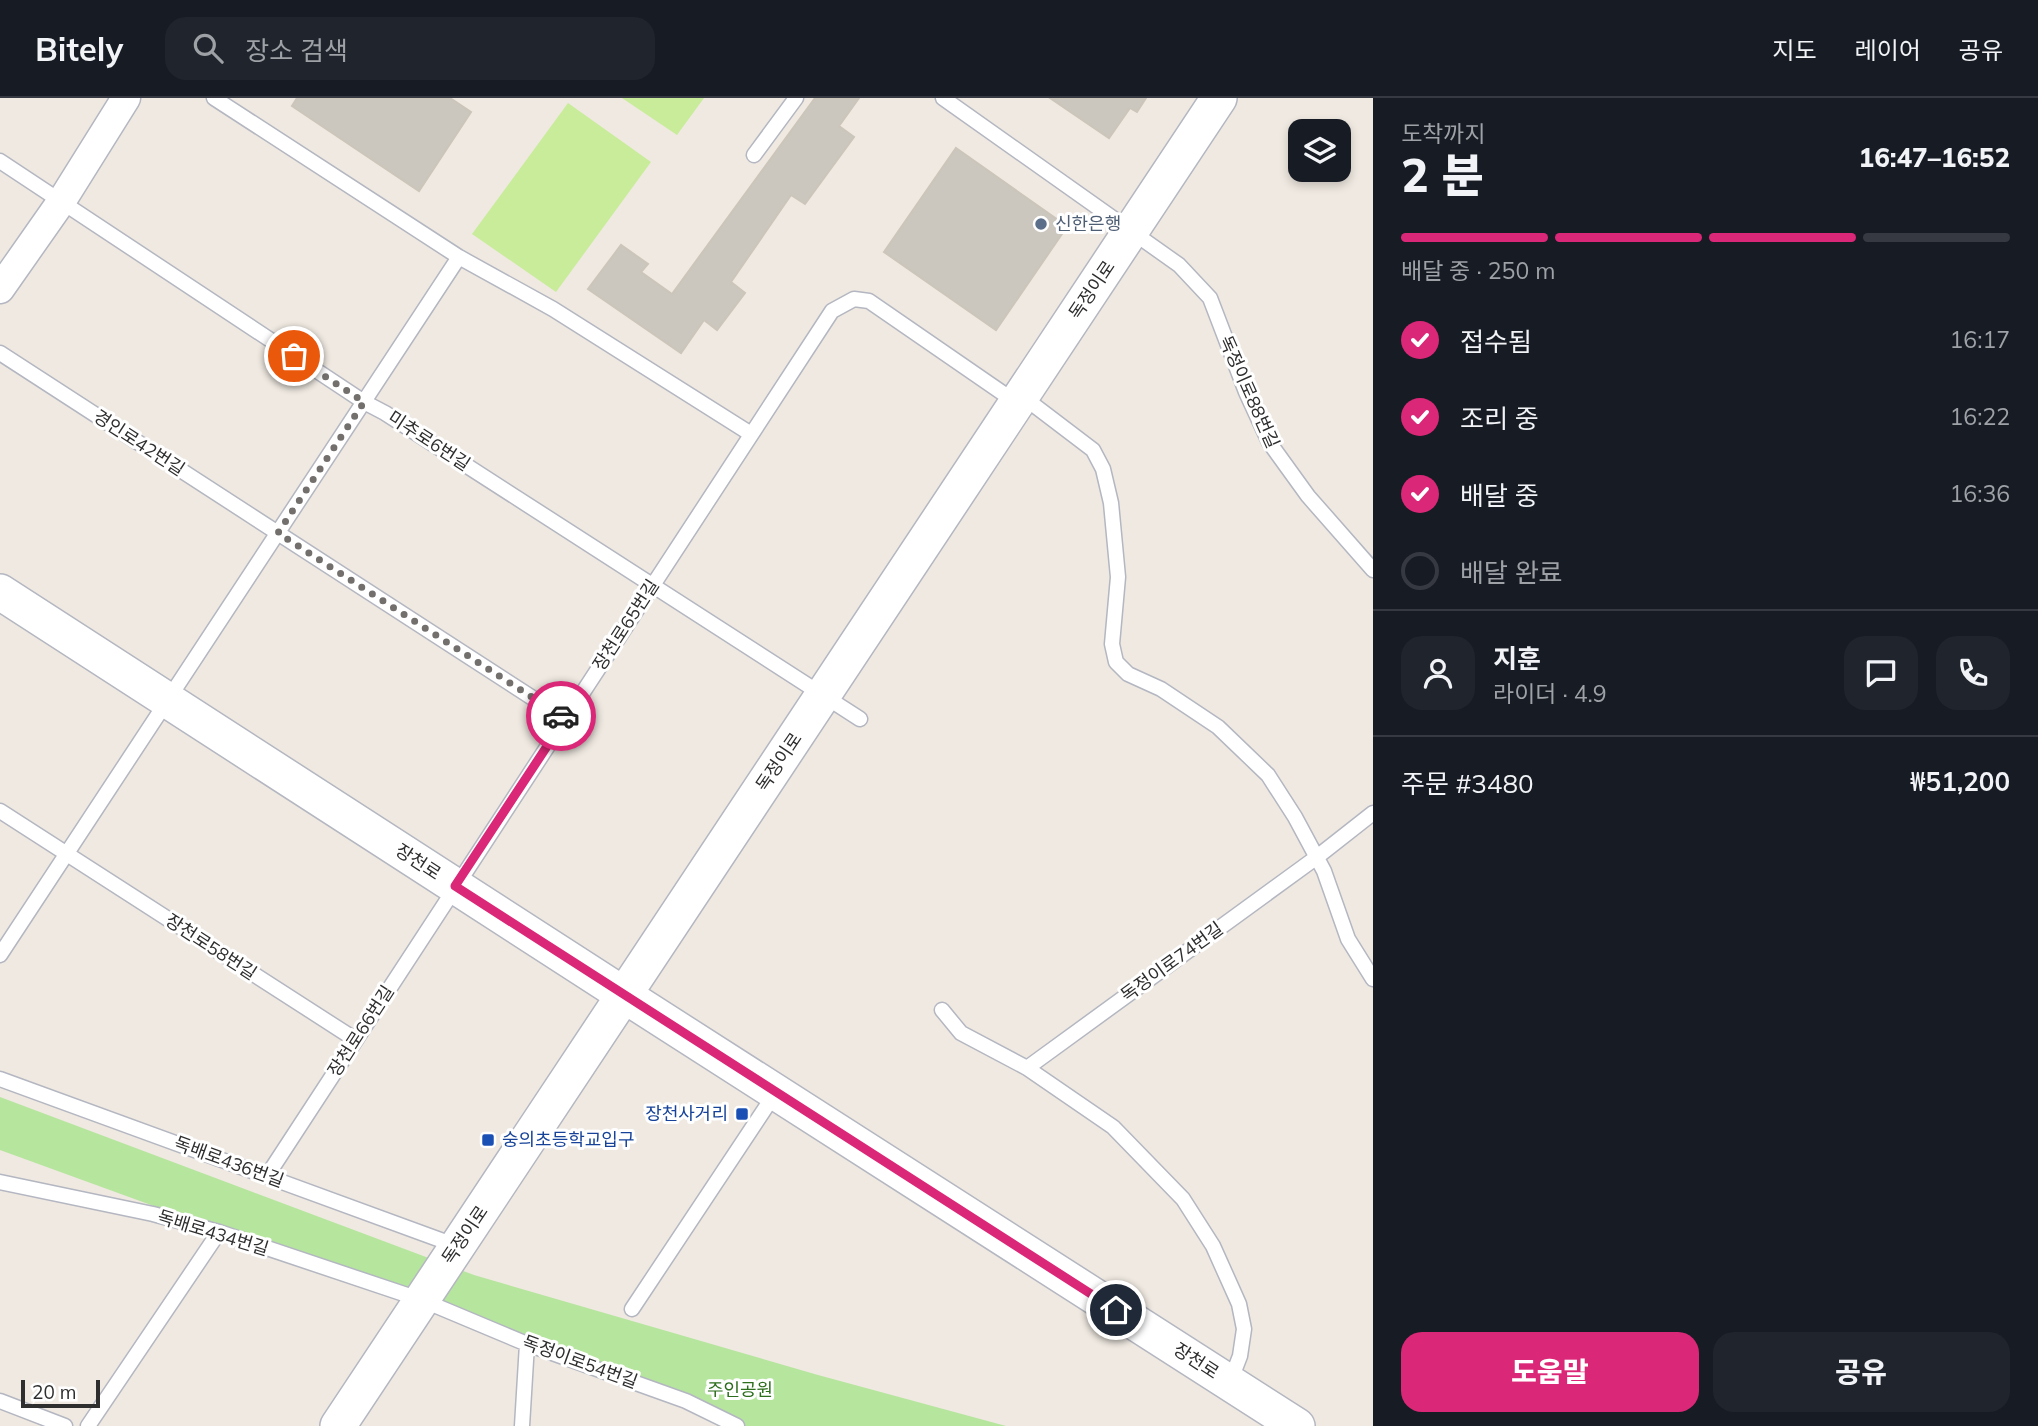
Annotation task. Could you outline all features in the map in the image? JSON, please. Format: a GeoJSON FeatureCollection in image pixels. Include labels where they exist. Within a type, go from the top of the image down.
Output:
{"type":"FeatureCollection","features":[{"type":"Feature","properties":{"kind":"street"},"geometry":{"type":"LineString","coordinates":[[0,289],[61,202],[126,98]]}},
{"type":"Feature","properties":{"kind":"street","name":"독정이로"},"geometry":{"type":"LineString","coordinates":[[338,1426],[1219,98]]}},
{"type":"Feature","properties":{"kind":"street","name":"장천로"},"geometry":{"type":"LineString","coordinates":[[0,593],[1297,1426]]}},
{"type":"Feature","properties":{"kind":"lane"},"geometry":{"type":"LineString","coordinates":[[214,98],[459,257],[553,309],[751,434]]}},
{"type":"Feature","properties":{"kind":"lane"},"geometry":{"type":"LineString","coordinates":[[754,155],[796,98]]}},
{"type":"Feature","properties":{"kind":"lane","name":"독정이로88번길"},"geometry":{"type":"LineString","coordinates":[[943,98],[1179,265],[1210,298],[1246,392],[1269,442],[1308,496],[1370,562]]}},
{"type":"Feature","properties":{"kind":"lane","name":"미추로6번길"},"geometry":{"type":"LineString","coordinates":[[0,161],[364,402],[385,412],[860,719]]}},
{"type":"Feature","properties":{"kind":"lane"},"geometry":{"type":"LineString","coordinates":[[0,955],[459,257]]}},
{"type":"Feature","properties":{"kind":"lane","name":"장천로65번길"},"geometry":{"type":"LineString","coordinates":[[455,886],[832,311],[854,299],[869,300],[1093,450],[1104,469],[1111,503],[1118,577],[1112,644],[1116,662],[1128,674],[1161,689],[1218,727],[1268,775],[1317,857]]}},
{"type":"Feature","properties":{"kind":"lane","name":"경인로42번길"},"geometry":{"type":"LineString","coordinates":[[0,353],[565,719]]}},
{"type":"Feature","properties":{"kind":"lane","name":"장천로58번길"},"geometry":{"type":"LineString","coordinates":[[0,811],[356,1040]]}},
{"type":"Feature","properties":{"kind":"lane","name":"독정이로74번길"},"geometry":{"type":"LineString","coordinates":[[1027,1068],[1373,814]]}},
{"type":"Feature","properties":{"kind":"lane"},"geometry":{"type":"LineString","coordinates":[[1317,857],[1348,939],[1373,979]]}},
{"type":"Feature","properties":{"kind":"lane","name":"장천로66번길"},"geometry":{"type":"LineString","coordinates":[[267,1176],[455,886]]}},
{"type":"Feature","properties":{"kind":"lane"},"geometry":{"type":"LineString","coordinates":[[942,1010],[961,1033],[1027,1068],[1113,1127],[1183,1199],[1213,1245],[1239,1304],[1244,1329],[1240,1356],[1230,1383]]}},
{"type":"Feature","properties":{"kind":"lane","name":"독배로436번길"},"geometry":{"type":"LineString","coordinates":[[0,1079],[457,1246]]}},
{"type":"Feature","properties":{"kind":"lane"},"geometry":{"type":"LineString","coordinates":[[632,1309],[776,1092]]}},
{"type":"Feature","properties":{"kind":"lane","name":"독배로434번길"},"geometry":{"type":"LineString","coordinates":[[0,1182],[153,1214],[219,1232],[422,1300]]}},
{"type":"Feature","properties":{"kind":"lane"},"geometry":{"type":"LineString","coordinates":[[88,1426],[219,1232]]}},
{"type":"Feature","properties":{"kind":"lane","name":"독정이로54번길"},"geometry":{"type":"LineString","coordinates":[[422,1300],[527,1344],[686,1401],[737,1426]]}},
{"type":"Feature","properties":{"kind":"lane"},"geometry":{"type":"LineString","coordinates":[[522,1426],[527,1344]]}},
{"type":"Feature","properties":{"kind":"lane"},"geometry":{"type":"LineString","coordinates":[[0,1401],[65,1426]]}},
{"type":"Feature","properties":{"kind":"green space"},"geometry":{"type":"Polygon","coordinates":[[[622,98],[704,98],[677,135],[622,98]]]}},
{"type":"Feature","properties":{"kind":"green space"},"geometry":{"type":"Polygon","coordinates":[[[568,103],[651,162],[556,292],[472,234],[568,103]]]}},
{"type":"Feature","properties":{"kind":"green space","name":"주인공원"},"geometry":{"type":"Polygon","coordinates":[[[0,1097],[474,1275],[818,1375],[1006,1426],[733,1426],[313,1264],[0,1150],[0,1097]]]}},
{"type":"Feature","properties":{"kind":"building"},"geometry":{"type":"Polygon","coordinates":[[[297,98],[450,98],[471,112],[419,191],[292,106],[297,98]]]}},
{"type":"Feature","properties":{"kind":"building"},"geometry":{"type":"Polygon","coordinates":[[[815,98],[859,98],[839,126],[854,137],[805,204],[791,195],[731,282],[745,293],[717,330],[704,320],[681,353],[588,289],[621,245],[648,264],[641,272],[672,294],[815,98]]]}},
{"type":"Feature","properties":{"kind":"building"},"geometry":{"type":"Polygon","coordinates":[[[1050,98],[1146,98],[1137,112],[1130,108],[1109,138],[1050,98]]]}},
{"type":"Feature","properties":{"kind":"building"},"geometry":{"type":"Polygon","coordinates":[[[956,148],[1058,220],[1064,231],[996,330],[884,252],[956,148]]]}},
{"type":"Feature","properties":{"kind":"way so far"},"geometry":{"type":"LineString","coordinates":[[294,356],[364,402],[278,533],[561,716]]}},
{"type":"Feature","properties":{"kind":"place","name":"신한은행"},"geometry":{"type":"Point","coordinates":[1041,224]}},
{"type":"Feature","properties":{"kind":"place","name":"장천사거리"},"geometry":{"type":"Point","coordinates":[742,1114]}},
{"type":"Feature","properties":{"kind":"place","name":"숭의초등학교입구"},"geometry":{"type":"Point","coordinates":[488,1140]}},
{"type":"Feature","properties":{"kind":"route"},"geometry":{"type":"LineString","coordinates":[[561,716],[565,719],[455,886],[1116,1310]]}}]}
